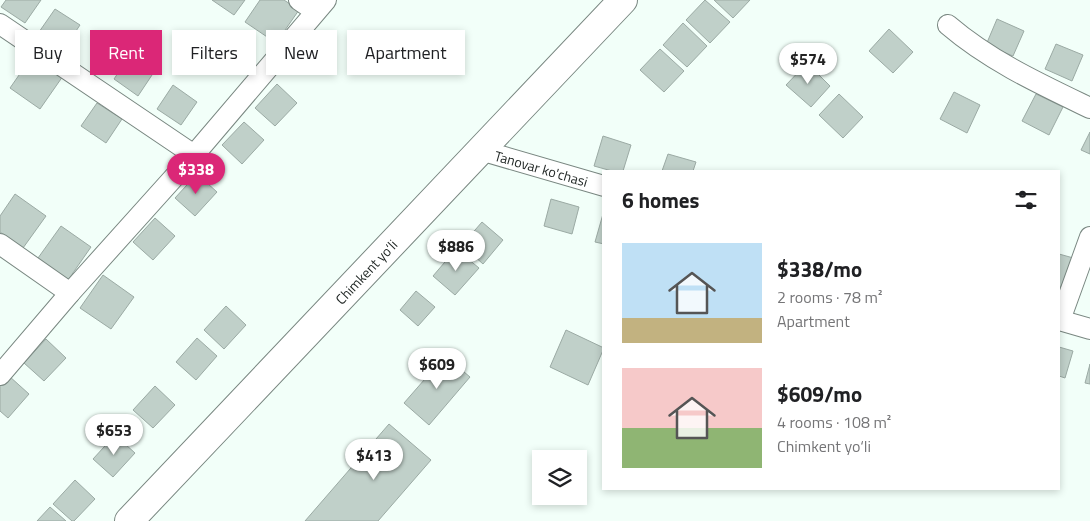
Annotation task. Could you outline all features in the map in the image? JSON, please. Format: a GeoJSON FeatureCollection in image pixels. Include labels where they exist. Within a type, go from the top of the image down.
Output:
{"type":"FeatureCollection","features":[{"type":"Feature","properties":{"kind":"highway","name":"Chimkent yo‘li"},"geometry":{"type":"LineString","coordinates":[[129,521],[623,0]]}},
{"type":"Feature","properties":{"kind":"street"},"geometry":{"type":"LineString","coordinates":[[0,375],[70,293],[194,156],[321,6],[299,0]]}},
{"type":"Feature","properties":{"kind":"street"},"geometry":{"type":"LineString","coordinates":[[0,24],[194,156]]}},
{"type":"Feature","properties":{"kind":"street"},"geometry":{"type":"LineString","coordinates":[[948,24],[973,46],[1031,79],[1090,108]]}},
{"type":"Feature","properties":{"kind":"street","name":"Tanovar ko'chasi"},"geometry":{"type":"LineString","coordinates":[[480,150],[602,185]]}},
{"type":"Feature","properties":{"kind":"street"},"geometry":{"type":"LineString","coordinates":[[1060,317],[1090,236]]}},
{"type":"Feature","properties":{"kind":"street"},"geometry":{"type":"LineString","coordinates":[[0,244],[70,293]]}},
{"type":"Feature","properties":{"kind":"street"},"geometry":{"type":"LineString","coordinates":[[1060,320],[1090,329]]}},
{"type":"Feature","properties":{"kind":"building"},"geometry":{"type":"Polygon","coordinates":[[[6,0],[41,0],[25,23],[1,7],[6,0]]]}},
{"type":"Feature","properties":{"kind":"building"},"geometry":{"type":"Polygon","coordinates":[[[212,0],[245,0],[234,15],[212,0]]]}},
{"type":"Feature","properties":{"kind":"building"},"geometry":{"type":"Polygon","coordinates":[[[260,0],[284,0],[299,10],[285,30],[266,30],[266,36],[245,22],[260,0]]]}},
{"type":"Feature","properties":{"kind":"building"},"geometry":{"type":"Polygon","coordinates":[[[705,0],[730,22],[710,43],[686,20],[705,0]]]}},
{"type":"Feature","properties":{"kind":"building"},"geometry":{"type":"Polygon","coordinates":[[[714,0],[750,0],[733,18],[714,0]]]}},
{"type":"Feature","properties":{"kind":"building"},"geometry":{"type":"Polygon","coordinates":[[[55,9],[80,25],[77,30],[40,30],[55,9]]]}},
{"type":"Feature","properties":{"kind":"building"},"geometry":{"type":"Polygon","coordinates":[[[997,19],[1024,31],[1013,56],[986,45],[997,19]]]}},
{"type":"Feature","properties":{"kind":"building"},"geometry":{"type":"Polygon","coordinates":[[[683,23],[707,46],[687,67],[663,45],[683,23]]]}},
{"type":"Feature","properties":{"kind":"building"},"geometry":{"type":"Polygon","coordinates":[[[889,29],[913,52],[893,73],[869,51],[889,29]]]}},
{"type":"Feature","properties":{"kind":"building"},"geometry":{"type":"Polygon","coordinates":[[[1056,44],[1083,55],[1072,81],[1045,69],[1056,44]]]}},
{"type":"Feature","properties":{"kind":"building"},"geometry":{"type":"Polygon","coordinates":[[[660,49],[684,71],[664,92],[640,70],[660,49]]]}},
{"type":"Feature","properties":{"kind":"building"},"geometry":{"type":"Polygon","coordinates":[[[807,63],[830,86],[811,107],[786,85],[807,63]]]}},
{"type":"Feature","properties":{"kind":"building"},"geometry":{"type":"Polygon","coordinates":[[[19,75],[63,76],[40,109],[10,88],[19,75]]]}},
{"type":"Feature","properties":{"kind":"building"},"geometry":{"type":"Polygon","coordinates":[[[117,75],[152,75],[138,96],[114,79],[117,75]]]}},
{"type":"Feature","properties":{"kind":"building"},"geometry":{"type":"Polygon","coordinates":[[[277,84],[297,103],[275,126],[255,108],[277,84]]]}},
{"type":"Feature","properties":{"kind":"building"},"geometry":{"type":"Polygon","coordinates":[[[173,85],[197,102],[181,125],[157,109],[173,85]]]}},
{"type":"Feature","properties":{"kind":"building"},"geometry":{"type":"Polygon","coordinates":[[[954,92],[980,105],[967,133],[940,119],[954,92]]]}},
{"type":"Feature","properties":{"kind":"building"},"geometry":{"type":"Polygon","coordinates":[[[839,94],[863,117],[843,138],[819,115],[839,94]]]}},
{"type":"Feature","properties":{"kind":"building"},"geometry":{"type":"Polygon","coordinates":[[[1036,94],[1063,107],[1049,135],[1022,121],[1036,94]]]}},
{"type":"Feature","properties":{"kind":"building"},"geometry":{"type":"Polygon","coordinates":[[[97,103],[122,119],[106,143],[81,126],[97,103]]]}},
{"type":"Feature","properties":{"kind":"building"},"geometry":{"type":"Polygon","coordinates":[[[244,122],[264,140],[242,164],[222,145],[244,122]]]}},
{"type":"Feature","properties":{"kind":"building"},"geometry":{"type":"Polygon","coordinates":[[[1090,132],[1090,154],[1081,150],[1090,132]]]}},
{"type":"Feature","properties":{"kind":"building"},"geometry":{"type":"Polygon","coordinates":[[[603,136],[631,145],[623,170],[608,170],[594,166],[603,136]]]}},
{"type":"Feature","properties":{"kind":"building"},"geometry":{"type":"Polygon","coordinates":[[[668,154],[696,162],[693,170],[662,170],[668,154]]]}},
{"type":"Feature","properties":{"kind":"building"},"geometry":{"type":"Polygon","coordinates":[[[197,174],[217,192],[195,216],[175,198],[197,174]]]}},
{"type":"Feature","properties":{"kind":"building"},"geometry":{"type":"Polygon","coordinates":[[[15,194],[46,216],[23,248],[0,232],[0,216],[15,194]]]}},
{"type":"Feature","properties":{"kind":"building"},"geometry":{"type":"Polygon","coordinates":[[[551,199],[579,207],[572,234],[544,226],[551,199]]]}},
{"type":"Feature","properties":{"kind":"building"},"geometry":{"type":"Polygon","coordinates":[[[155,218],[175,236],[153,260],[133,242],[155,218]]]}},
{"type":"Feature","properties":{"kind":"building"},"geometry":{"type":"Polygon","coordinates":[[[602,218],[602,244],[595,242],[602,218]]]}},
{"type":"Feature","properties":{"kind":"building"},"geometry":{"type":"Polygon","coordinates":[[[482,222],[503,240],[483,264],[462,245],[482,222]]]}},
{"type":"Feature","properties":{"kind":"building"},"geometry":{"type":"Polygon","coordinates":[[[61,226],[91,247],[68,280],[38,258],[61,226]]]}},
{"type":"Feature","properties":{"kind":"building"},"geometry":{"type":"Polygon","coordinates":[[[456,249],[479,268],[455,295],[433,276],[456,249]]]}},
{"type":"Feature","properties":{"kind":"building"},"geometry":{"type":"Polygon","coordinates":[[[1060,254],[1077,259],[1068,288],[1060,286],[1060,254]]]}},
{"type":"Feature","properties":{"kind":"building"},"geometry":{"type":"Polygon","coordinates":[[[103,275],[134,297],[111,329],[80,308],[103,275]]]}},
{"type":"Feature","properties":{"kind":"building"},"geometry":{"type":"Polygon","coordinates":[[[416,291],[435,307],[418,326],[400,310],[416,291]]]}},
{"type":"Feature","properties":{"kind":"building"},"geometry":{"type":"Polygon","coordinates":[[[226,306],[246,325],[224,349],[204,330],[226,306]]]}},
{"type":"Feature","properties":{"kind":"building"},"geometry":{"type":"Polygon","coordinates":[[[566,330],[602,347],[602,353],[588,385],[550,367],[566,330]]]}},
{"type":"Feature","properties":{"kind":"building"},"geometry":{"type":"Polygon","coordinates":[[[197,338],[217,356],[196,380],[176,362],[197,338]]]}},
{"type":"Feature","properties":{"kind":"building"},"geometry":{"type":"Polygon","coordinates":[[[46,339],[66,358],[44,381],[24,363],[46,339]]]}},
{"type":"Feature","properties":{"kind":"building"},"geometry":{"type":"Polygon","coordinates":[[[1060,347],[1073,351],[1065,378],[1060,376],[1060,347]]]}},
{"type":"Feature","properties":{"kind":"building"},"geometry":{"type":"Polygon","coordinates":[[[445,356],[470,377],[429,425],[404,403],[445,356]]]}},
{"type":"Feature","properties":{"kind":"building"},"geometry":{"type":"Polygon","coordinates":[[[1090,364],[1090,384],[1085,383],[1090,364]]]}},
{"type":"Feature","properties":{"kind":"building"},"geometry":{"type":"Polygon","coordinates":[[[9,376],[29,394],[8,418],[0,411],[0,386],[9,376]]]}},
{"type":"Feature","properties":{"kind":"building"},"geometry":{"type":"Polygon","coordinates":[[[155,386],[175,405],[153,428],[133,410],[155,386]]]}},
{"type":"Feature","properties":{"kind":"building"},"geometry":{"type":"Polygon","coordinates":[[[389,424],[431,460],[378,521],[305,521],[389,424]]]}},
{"type":"Feature","properties":{"kind":"building"},"geometry":{"type":"Polygon","coordinates":[[[115,435],[135,453],[113,477],[93,459],[115,435]]]}},
{"type":"Feature","properties":{"kind":"building"},"geometry":{"type":"Polygon","coordinates":[[[75,480],[95,499],[72,521],[53,504],[75,480]]]}},
{"type":"Feature","properties":{"kind":"building"},"geometry":{"type":"Polygon","coordinates":[[[50,507],[66,521],[37,521],[50,507]]]}}]}
